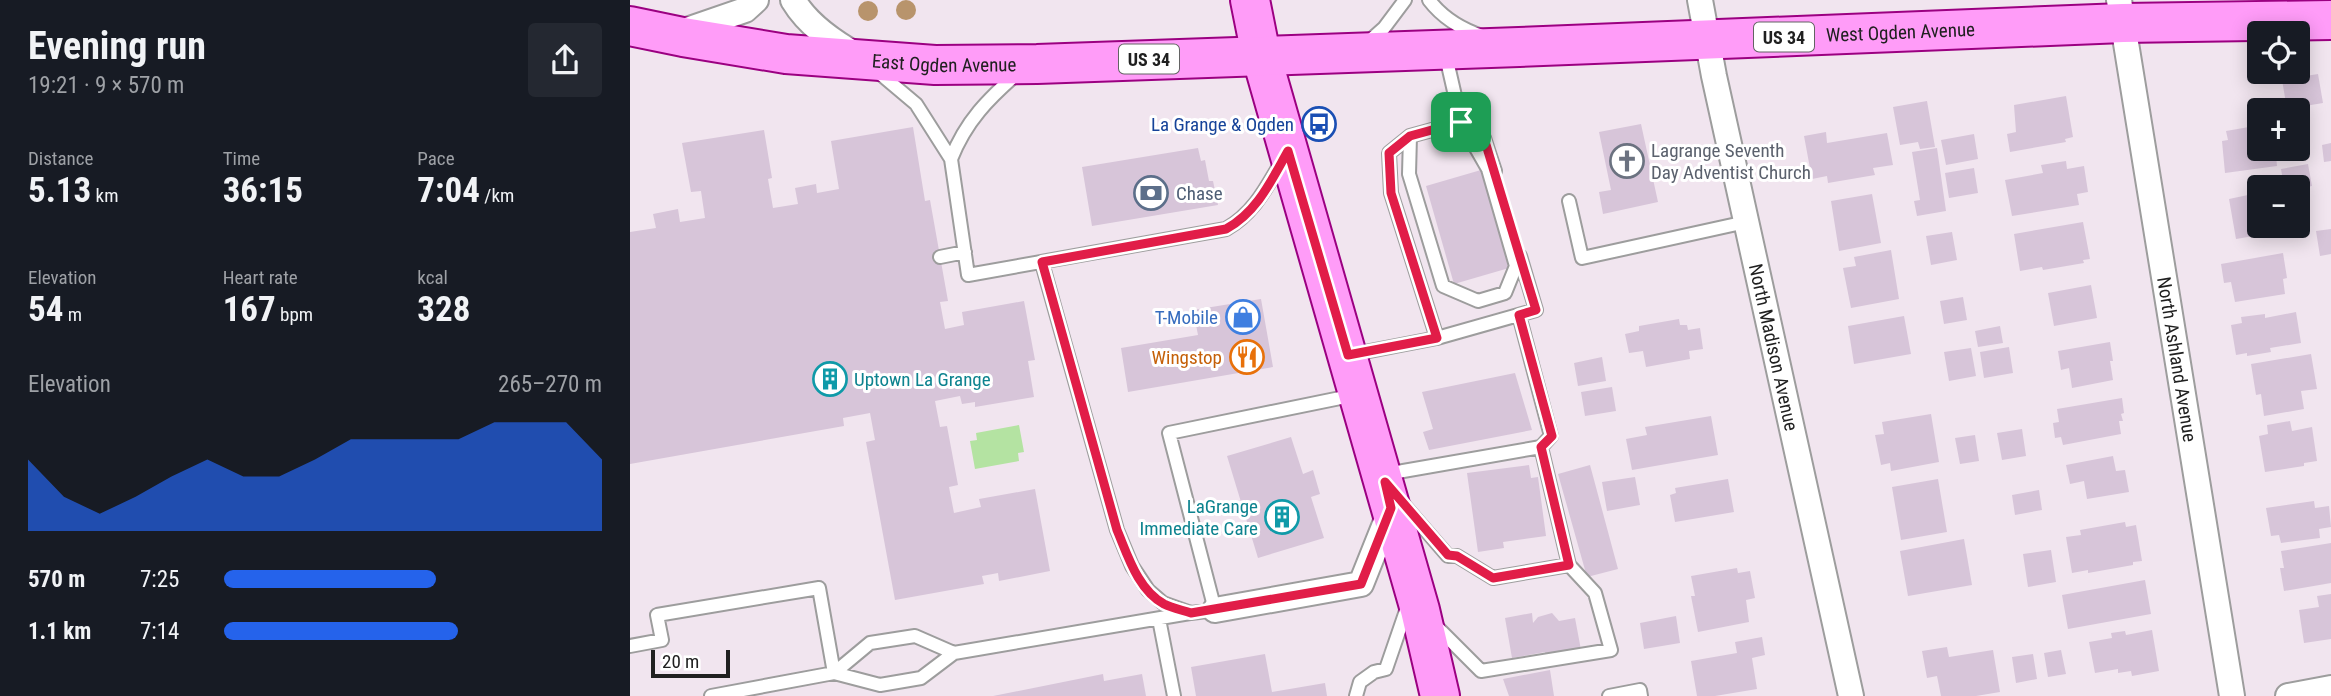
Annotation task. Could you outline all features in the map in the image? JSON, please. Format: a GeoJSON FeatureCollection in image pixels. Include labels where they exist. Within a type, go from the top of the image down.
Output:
{"type":"FeatureCollection","features":[{"type":"Feature","properties":{"kind":"main road"},"geometry":{"type":"LineString","coordinates":[[1250,0],[1261,55],[1417,599],[1440,696]]}},
{"type":"Feature","properties":{"kind":"main road","name":"West Ogden Avenue"},"geometry":{"type":"LineString","coordinates":[[1261,55],[1706,40],[2121,11],[2331,20]]}},
{"type":"Feature","properties":{"kind":"main road","name":"East Ogden Avenue"},"geometry":{"type":"LineString","coordinates":[[630,26],[786,54],[935,65],[1037,64],[1261,55]]}},
{"type":"Feature","properties":{"kind":"street"},"geometry":{"type":"LineString","coordinates":[[672,35],[745,10],[756,0]]}},
{"type":"Feature","properties":{"kind":"street"},"geometry":{"type":"LineString","coordinates":[[793,0],[814,26],[864,60]]}},
{"type":"Feature","properties":{"kind":"street","name":"North Madison Avenue"},"geometry":{"type":"LineString","coordinates":[[1700,0],[1706,40],[1851,696]]}},
{"type":"Feature","properties":{"kind":"street","name":"North Ashland Avenue"},"geometry":{"type":"LineString","coordinates":[[2121,11],[2232,696]]}},
{"type":"Feature","properties":{"kind":"street"},"geometry":{"type":"LineString","coordinates":[[1215,610],[1361,584],[1386,488]]}},
{"type":"Feature","properties":{"kind":"street"},"geometry":{"type":"LineString","coordinates":[[2288,696],[2331,688]]}},
{"type":"Feature","properties":{"kind":"lane"},"geometry":{"type":"LineString","coordinates":[[1357,51],[1384,28],[1405,0]]}},
{"type":"Feature","properties":{"kind":"lane"},"geometry":{"type":"LineString","coordinates":[[1429,0],[1440,13],[1453,22],[1476,34],[1519,47]]}},
{"type":"Feature","properties":{"kind":"lane"},"geometry":{"type":"LineString","coordinates":[[1410,136],[1409,174],[1443,286],[1478,301],[1505,293],[1516,266],[1488,169],[1461,122],[1444,48]]}},
{"type":"Feature","properties":{"kind":"lane"},"geometry":{"type":"LineString","coordinates":[[864,60],[916,104],[951,159],[968,275],[1226,229],[1239,222],[1255,206],[1288,151]]}},
{"type":"Feature","properties":{"kind":"lane"},"geometry":{"type":"LineString","coordinates":[[951,159],[974,116],[1021,70],[1037,64]]}},
{"type":"Feature","properties":{"kind":"lane"},"geometry":{"type":"LineString","coordinates":[[1437,338],[1391,193],[1389,153],[1410,136],[1461,122]]}},
{"type":"Feature","properties":{"kind":"lane"},"geometry":{"type":"LineString","coordinates":[[1348,355],[1437,338],[1536,310],[1484,138],[1461,122]]}},
{"type":"Feature","properties":{"kind":"lane"},"geometry":{"type":"LineString","coordinates":[[1569,201],[1583,258],[1746,222]]}},
{"type":"Feature","properties":{"kind":"lane"},"geometry":{"type":"LineString","coordinates":[[940,257],[965,252]]}},
{"type":"Feature","properties":{"kind":"lane"},"geometry":{"type":"LineString","coordinates":[[1042,262],[1117,530],[1132,566],[1149,590],[1163,603],[1191,613]]}},
{"type":"Feature","properties":{"kind":"lane"},"geometry":{"type":"LineString","coordinates":[[1519,315],[1552,436],[1541,447],[1386,488],[1448,555],[1457,556],[1493,578],[1569,565]]}},
{"type":"Feature","properties":{"kind":"lane"},"geometry":{"type":"LineString","coordinates":[[711,696],[834,673],[880,685],[921,678],[954,653],[1215,610],[1169,433],[1359,394]]}},
{"type":"Feature","properties":{"kind":"lane"},"geometry":{"type":"LineString","coordinates":[[1356,696],[1360,682],[1386,669],[1417,599],[1481,671],[1611,650],[1595,593],[1569,565],[1541,447]]}},
{"type":"Feature","properties":{"kind":"lane"},"geometry":{"type":"LineString","coordinates":[[630,646],[662,640],[657,615],[819,588],[834,673]]}},
{"type":"Feature","properties":{"kind":"lane"},"geometry":{"type":"LineString","coordinates":[[1159,619],[1174,696]]}},
{"type":"Feature","properties":{"kind":"lane"},"geometry":{"type":"LineString","coordinates":[[834,673],[870,643],[915,636],[954,653]]}},
{"type":"Feature","properties":{"kind":"lane"},"geometry":{"type":"LineString","coordinates":[[1609,696],[1640,690],[1642,696]]}},
{"type":"Feature","properties":{"kind":"shaded area"},"geometry":{"type":"Polygon","coordinates":[[[1019,425],[1024,452],[1018,453],[1019,461],[975,469],[970,441],[977,440],[976,433],[1019,425]]]}},
{"type":"Feature","properties":{"kind":"building"},"geometry":{"type":"Polygon","coordinates":[[[2318,74],[2323,103],[2310,105],[2310,98],[2285,98],[2283,84],[2310,84],[2310,75],[2318,74]]]}},
{"type":"Feature","properties":{"kind":"building"},"geometry":{"type":"Polygon","coordinates":[[[2066,96],[2073,137],[2065,139],[2066,142],[2010,152],[2007,134],[2016,132],[2014,105],[2066,96]]]}},
{"type":"Feature","properties":{"kind":"building"},"geometry":{"type":"Polygon","coordinates":[[[1927,101],[1935,147],[1920,149],[1918,142],[1900,145],[1893,107],[1927,101]]]}},
{"type":"Feature","properties":{"kind":"building","name":"Lagrange Seventh Day Adventist Church"},"geometry":{"type":"Polygon","coordinates":[[[1641,124],[1658,202],[1603,214],[1599,192],[1611,190],[1599,132],[1641,124]]]}},
{"type":"Feature","properties":{"kind":"building","name":"Uptown La Grange"},"geometry":{"type":"Polygon","coordinates":[[[913,127],[925,201],[930,200],[948,301],[940,302],[945,329],[964,325],[962,312],[1024,301],[1035,360],[1028,361],[1034,397],[975,407],[975,402],[962,404],[960,396],[935,401],[940,427],[947,426],[958,485],[949,487],[954,513],[981,507],[979,499],[1035,489],[1050,571],[999,581],[998,573],[982,576],[984,584],[895,600],[866,442],[875,440],[870,413],[843,418],[844,426],[630,464],[630,232],[656,228],[653,214],[678,209],[680,222],[705,218],[701,191],[691,192],[682,143],[764,130],[772,178],[768,179],[773,208],[798,204],[795,188],[816,184],[817,193],[839,189],[831,141],[913,127]]]}},
{"type":"Feature","properties":{"kind":"building"},"geometry":{"type":"Polygon","coordinates":[[[2247,127],[2247,161],[2276,161],[2277,166],[2225,173],[2222,141],[2228,140],[2226,131],[2247,127]]]}},
{"type":"Feature","properties":{"kind":"building"},"geometry":{"type":"Polygon","coordinates":[[[1826,132],[1827,143],[1887,133],[1893,165],[1873,168],[1875,175],[1828,183],[1827,176],[1812,179],[1804,136],[1826,132]]]}},
{"type":"Feature","properties":{"kind":"building"},"geometry":{"type":"Polygon","coordinates":[[[1974,134],[1978,159],[1946,165],[1941,140],[1974,134]]]}},
{"type":"Feature","properties":{"kind":"building"},"geometry":{"type":"Polygon","coordinates":[[[2331,143],[2331,161],[2324,162],[2322,145],[2331,143]]]}},
{"type":"Feature","properties":{"kind":"building","name":"Chase"},"geometry":{"type":"Polygon","coordinates":[[[1198,148],[1201,161],[1205,160],[1209,181],[1213,181],[1218,205],[1092,226],[1082,167],[1198,148]]]}},
{"type":"Feature","properties":{"kind":"building"},"geometry":{"type":"Polygon","coordinates":[[[1937,148],[1946,211],[1917,216],[1914,201],[1920,200],[1912,152],[1937,148]]]}},
{"type":"Feature","properties":{"kind":"building"},"geometry":{"type":"Polygon","coordinates":[[[2066,161],[2067,169],[2084,166],[2088,192],[2077,194],[2079,205],[2012,216],[2005,180],[2043,173],[2041,165],[2066,161]]]}},
{"type":"Feature","properties":{"kind":"building"},"geometry":{"type":"Polygon","coordinates":[[[2308,164],[2310,175],[2282,175],[2281,169],[2308,164]]]}},
{"type":"Feature","properties":{"kind":"building"},"geometry":{"type":"Polygon","coordinates":[[[1974,168],[1978,193],[1949,198],[1945,173],[1974,168]]]}},
{"type":"Feature","properties":{"kind":"building"},"geometry":{"type":"Polygon","coordinates":[[[1481,170],[1509,268],[1454,284],[1426,186],[1481,170]]]}},
{"type":"Feature","properties":{"kind":"building"},"geometry":{"type":"Polygon","coordinates":[[[1872,194],[1881,243],[1839,251],[1831,201],[1872,194]]]}},
{"type":"Feature","properties":{"kind":"building"},"geometry":{"type":"Polygon","coordinates":[[[2247,195],[2247,237],[2236,239],[2229,199],[2247,195]]]}},
{"type":"Feature","properties":{"kind":"building"},"geometry":{"type":"Polygon","coordinates":[[[2083,222],[2090,259],[2083,260],[2084,263],[2020,271],[2014,234],[2083,222]]]}},
{"type":"Feature","properties":{"kind":"building"},"geometry":{"type":"Polygon","coordinates":[[[2331,229],[2331,254],[2320,256],[2316,231],[2331,229]]]}},
{"type":"Feature","properties":{"kind":"building"},"geometry":{"type":"Polygon","coordinates":[[[1952,232],[1957,260],[1931,265],[1926,236],[1952,232]]]}},
{"type":"Feature","properties":{"kind":"building"},"geometry":{"type":"Polygon","coordinates":[[[1891,250],[1899,299],[1851,308],[1843,268],[1856,266],[1854,257],[1891,250]]]}},
{"type":"Feature","properties":{"kind":"building"},"geometry":{"type":"Polygon","coordinates":[[[2283,253],[2287,278],[2283,279],[2285,294],[2235,302],[2231,282],[2224,283],[2221,264],[2283,253]]]}},
{"type":"Feature","properties":{"kind":"building"},"geometry":{"type":"Polygon","coordinates":[[[2091,285],[2097,318],[2054,326],[2048,293],[2091,285]]]}},
{"type":"Feature","properties":{"kind":"building"},"geometry":{"type":"Polygon","coordinates":[[[1963,297],[1967,320],[1944,324],[1940,301],[1963,297]]]}},
{"type":"Feature","properties":{"kind":"building"},"geometry":{"type":"Polygon","coordinates":[[[1261,299],[1273,367],[1128,392],[1121,348],[1198,335],[1193,310],[1261,299]]]}},
{"type":"Feature","properties":{"kind":"building"},"geometry":{"type":"Polygon","coordinates":[[[2296,312],[2301,343],[2270,348],[2271,352],[2236,355],[2231,325],[2242,323],[2241,317],[2265,314],[2265,318],[2296,312]]]}},
{"type":"Feature","properties":{"kind":"building"},"geometry":{"type":"Polygon","coordinates":[[[1904,316],[1911,354],[1854,364],[1848,326],[1904,316]]]}},
{"type":"Feature","properties":{"kind":"building"},"geometry":{"type":"Polygon","coordinates":[[[1679,319],[1680,325],[1687,325],[1688,330],[1700,328],[1703,349],[1689,351],[1690,359],[1646,367],[1643,351],[1629,353],[1625,334],[1639,331],[1639,326],[1679,319]]]}},
{"type":"Feature","properties":{"kind":"building"},"geometry":{"type":"Polygon","coordinates":[[[2000,326],[2003,343],[1978,347],[1975,331],[2000,326]]]}},
{"type":"Feature","properties":{"kind":"building"},"geometry":{"type":"Polygon","coordinates":[[[2110,342],[2113,380],[2072,388],[2069,368],[2061,370],[2058,351],[2110,342]]]}},
{"type":"Feature","properties":{"kind":"building"},"geometry":{"type":"Polygon","coordinates":[[[2009,347],[2013,373],[1984,378],[1980,352],[2009,347]]]}},
{"type":"Feature","properties":{"kind":"building"},"geometry":{"type":"Polygon","coordinates":[[[1971,348],[1976,376],[1949,381],[1944,352],[1971,348]]]}},
{"type":"Feature","properties":{"kind":"building"},"geometry":{"type":"Polygon","coordinates":[[[2311,354],[2317,389],[2301,391],[2304,409],[2264,416],[2261,394],[2256,395],[2251,364],[2311,354]]]}},
{"type":"Feature","properties":{"kind":"building"},"geometry":{"type":"Polygon","coordinates":[[[1602,357],[1606,381],[1578,386],[1574,363],[1602,357]]]}},
{"type":"Feature","properties":{"kind":"building"},"geometry":{"type":"Polygon","coordinates":[[[1515,373],[1532,430],[1429,450],[1423,432],[1433,429],[1422,392],[1515,373]]]}},
{"type":"Feature","properties":{"kind":"building"},"geometry":{"type":"Polygon","coordinates":[[[1612,387],[1616,411],[1585,416],[1581,392],[1612,387]]]}},
{"type":"Feature","properties":{"kind":"building"},"geometry":{"type":"Polygon","coordinates":[[[2122,398],[2124,413],[2121,414],[2123,421],[2119,421],[2121,434],[2063,445],[2061,437],[2055,438],[2053,423],[2059,422],[2057,409],[2122,398]]]}},
{"type":"Feature","properties":{"kind":"building"},"geometry":{"type":"Polygon","coordinates":[[[1931,414],[1939,462],[1891,471],[1890,463],[1881,465],[1875,435],[1884,434],[1882,422],[1931,414]]]}},
{"type":"Feature","properties":{"kind":"building"},"geometry":{"type":"Polygon","coordinates":[[[1711,416],[1718,455],[1632,470],[1626,439],[1647,435],[1645,427],[1711,416]]]}},
{"type":"Feature","properties":{"kind":"building"},"geometry":{"type":"Polygon","coordinates":[[[2290,421],[2292,431],[2312,427],[2317,461],[2304,463],[2304,466],[2265,472],[2259,436],[2268,434],[2267,425],[2290,421]]]}},
{"type":"Feature","properties":{"kind":"building"},"geometry":{"type":"Polygon","coordinates":[[[2022,429],[2026,456],[2002,460],[1997,433],[2022,429]]]}},
{"type":"Feature","properties":{"kind":"building"},"geometry":{"type":"Polygon","coordinates":[[[1975,435],[1979,461],[1960,464],[1955,438],[1975,435]]]}},
{"type":"Feature","properties":{"kind":"building","name":"LaGrange Immediate Care"},"geometry":{"type":"Polygon","coordinates":[[[1291,437],[1303,474],[1313,470],[1320,494],[1311,497],[1324,538],[1258,558],[1227,456],[1291,437]]]}},
{"type":"Feature","properties":{"kind":"building"},"geometry":{"type":"Polygon","coordinates":[[[2113,456],[2116,471],[2125,470],[2129,492],[2087,499],[2084,481],[2070,484],[2066,465],[2113,456]]]}},
{"type":"Feature","properties":{"kind":"building"},"geometry":{"type":"Polygon","coordinates":[[[1529,465],[1531,478],[1538,477],[1546,536],[1503,542],[1504,548],[1478,552],[1467,473],[1529,465]]]}},
{"type":"Feature","properties":{"kind":"building"},"geometry":{"type":"Polygon","coordinates":[[[1590,465],[1618,569],[1587,577],[1558,474],[1590,465]]]}},
{"type":"Feature","properties":{"kind":"building"},"geometry":{"type":"Polygon","coordinates":[[[1635,477],[1640,505],[1607,511],[1602,482],[1635,477]]]}},
{"type":"Feature","properties":{"kind":"building"},"geometry":{"type":"Polygon","coordinates":[[[1728,479],[1734,512],[1675,522],[1670,495],[1676,493],[1675,488],[1728,479]]]}},
{"type":"Feature","properties":{"kind":"building"},"geometry":{"type":"Polygon","coordinates":[[[1938,479],[1947,532],[1901,540],[1892,487],[1938,479]]]}},
{"type":"Feature","properties":{"kind":"building"},"geometry":{"type":"Polygon","coordinates":[[[2039,490],[2042,510],[2015,515],[2012,495],[2039,490]]]}},
{"type":"Feature","properties":{"kind":"building"},"geometry":{"type":"Polygon","coordinates":[[[2314,501],[2315,508],[2329,506],[2331,527],[2319,529],[2320,538],[2281,543],[2279,535],[2271,536],[2266,508],[2314,501]]]}},
{"type":"Feature","properties":{"kind":"building"},"geometry":{"type":"Polygon","coordinates":[[[2125,522],[2126,527],[2136,525],[2142,561],[2088,573],[2088,570],[2072,573],[2066,537],[2081,535],[2080,530],[2125,522]]]}},
{"type":"Feature","properties":{"kind":"building"},"geometry":{"type":"Polygon","coordinates":[[[1964,539],[1972,585],[1908,596],[1900,551],[1964,539]]]}},
{"type":"Feature","properties":{"kind":"building"},"geometry":{"type":"Polygon","coordinates":[[[2331,543],[2331,583],[2284,591],[2280,568],[2284,568],[2281,551],[2331,543]]]}},
{"type":"Feature","properties":{"kind":"building"},"geometry":{"type":"Polygon","coordinates":[[[2051,550],[2056,582],[2028,587],[2023,554],[2051,550]]]}},
{"type":"Feature","properties":{"kind":"building"},"geometry":{"type":"Polygon","coordinates":[[[1737,568],[1738,573],[1750,571],[1755,598],[1746,600],[1749,622],[1698,632],[1691,596],[1695,596],[1691,576],[1737,568]]]}},
{"type":"Feature","properties":{"kind":"building"},"geometry":{"type":"Polygon","coordinates":[[[2145,580],[2151,614],[2068,629],[2062,595],[2145,580]]]}},
{"type":"Feature","properties":{"kind":"building"},"geometry":{"type":"Polygon","coordinates":[[[2331,594],[2331,639],[2304,643],[2299,610],[2319,607],[2317,596],[2331,594]]]}},
{"type":"Feature","properties":{"kind":"building"},"geometry":{"type":"Polygon","coordinates":[[[1532,613],[1533,623],[1538,617],[1552,613],[1559,621],[1575,618],[1581,650],[1546,659],[1545,652],[1512,658],[1505,618],[1532,613]]]}},
{"type":"Feature","properties":{"kind":"building"},"geometry":{"type":"Polygon","coordinates":[[[1676,616],[1680,643],[1644,649],[1640,623],[1676,616]]]}},
{"type":"Feature","properties":{"kind":"building"},"geometry":{"type":"Polygon","coordinates":[[[2152,630],[2159,671],[2132,676],[2131,671],[2118,673],[2118,669],[2095,673],[2089,642],[2112,638],[2111,633],[2125,631],[2126,635],[2152,630]]]}},
{"type":"Feature","properties":{"kind":"building"},"geometry":{"type":"Polygon","coordinates":[[[1762,637],[1765,655],[1752,658],[1757,689],[1697,696],[1691,661],[1737,653],[1735,642],[1762,637]]]}},
{"type":"Feature","properties":{"kind":"building"},"geometry":{"type":"Polygon","coordinates":[[[1947,647],[1949,657],[1993,650],[2000,692],[1976,696],[1941,696],[1937,676],[1927,678],[1922,651],[1947,647]]]}},
{"type":"Feature","properties":{"kind":"building"},"geometry":{"type":"Polygon","coordinates":[[[2061,650],[2066,674],[2048,677],[2044,653],[2061,650]]]}},
{"type":"Feature","properties":{"kind":"building"},"geometry":{"type":"Polygon","coordinates":[[[1265,654],[1272,692],[1325,683],[1327,696],[1196,696],[1191,667],[1265,654]]]}},
{"type":"Feature","properties":{"kind":"building"},"geometry":{"type":"Polygon","coordinates":[[[2033,654],[2037,679],[2016,683],[2012,657],[2033,654]]]}},
{"type":"Feature","properties":{"kind":"building"},"geometry":{"type":"Polygon","coordinates":[[[1550,670],[1554,696],[1509,696],[1503,679],[1550,670]]]}},
{"type":"Feature","properties":{"kind":"building"},"geometry":{"type":"Polygon","coordinates":[[[1103,674],[1104,681],[1142,674],[1146,696],[993,696],[1103,674]]]}},
{"type":"Feature","properties":{"kind":"place","name":"La Grange & Ogden"},"geometry":{"type":"Point","coordinates":[1319,124]}},
{"type":"Feature","properties":{"kind":"place","name":"Lagrange Seventh Day Adventist Church"},"geometry":{"type":"Point","coordinates":[1627,161]}},
{"type":"Feature","properties":{"kind":"place","name":"Chase"},"geometry":{"type":"Point","coordinates":[1151,193]}},
{"type":"Feature","properties":{"kind":"place","name":"T-Mobile"},"geometry":{"type":"Point","coordinates":[1243,317]}},
{"type":"Feature","properties":{"kind":"place","name":"Wingstop"},"geometry":{"type":"Point","coordinates":[1247,357]}},
{"type":"Feature","properties":{"kind":"place","name":"Uptown La Grange"},"geometry":{"type":"Point","coordinates":[830,379]}},
{"type":"Feature","properties":{"kind":"place","name":"LaGrange Immediate Care"},"geometry":{"type":"Point","coordinates":[1282,517]}},
{"type":"Feature","properties":{"kind":"route"},"geometry":{"type":"LineString","coordinates":[[1461,122],[1484,138],[1536,310],[1519,315],[1552,436],[1541,447],[1569,565],[1493,578],[1457,556],[1448,555],[1385,482],[1391,508],[1361,584],[1191,613],[1163,603],[1149,590],[1132,566],[1117,530],[1042,262],[1226,229],[1248,215],[1288,151],[1348,355],[1437,338],[1391,193],[1389,153],[1410,136],[1461,122]]}}]}
